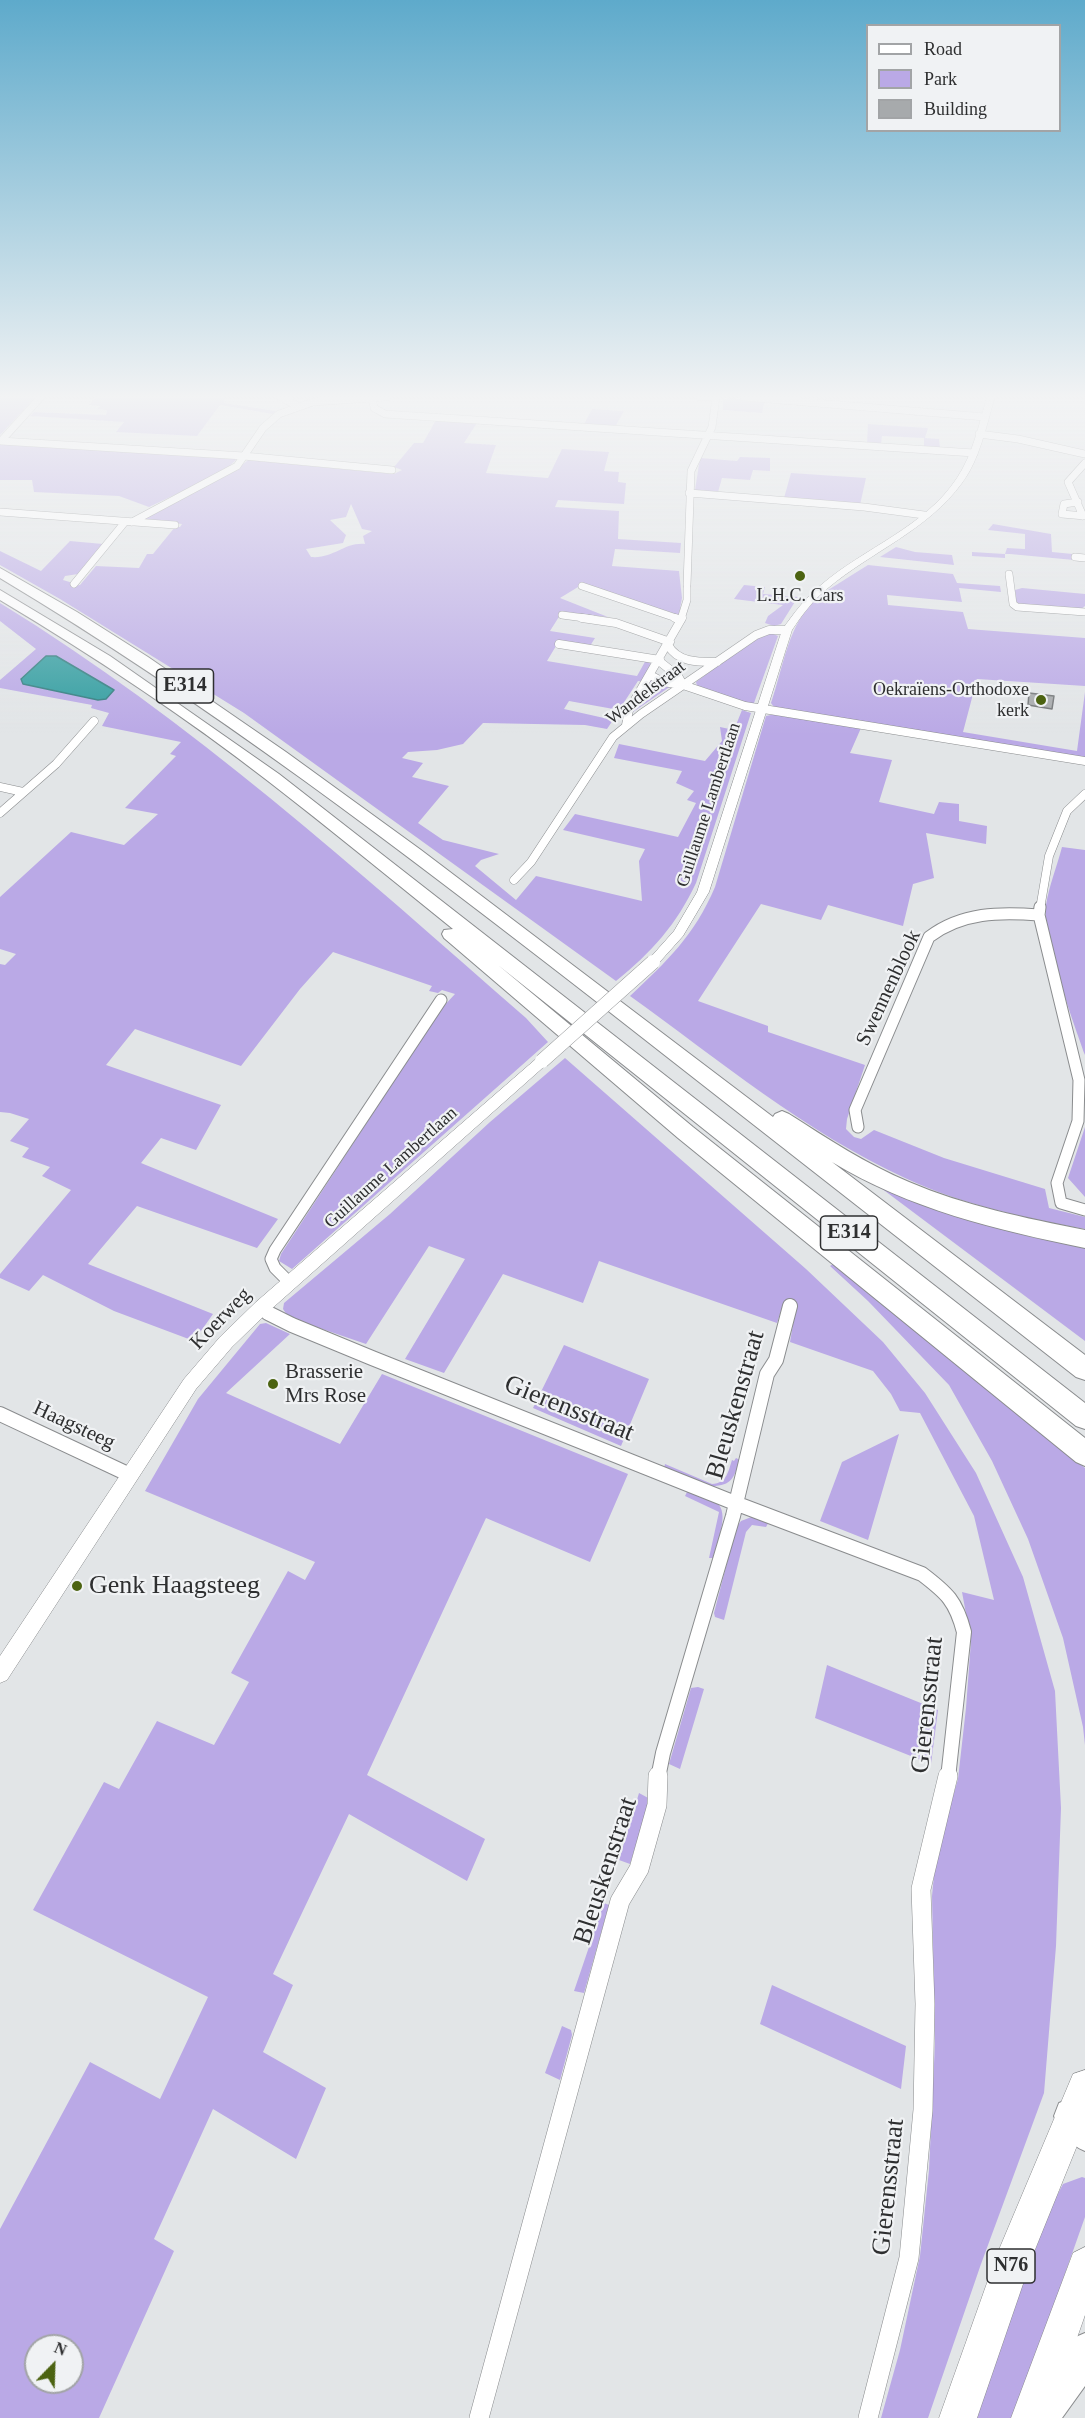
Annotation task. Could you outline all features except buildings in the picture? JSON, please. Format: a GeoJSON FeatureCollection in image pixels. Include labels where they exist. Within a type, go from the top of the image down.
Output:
{"type":"FeatureCollection","features":[{"type":"Feature","properties":{"kind":"highway","name":"E314"},"geometry":{"type":"LineString","coordinates":[[0,572],[105,634],[262,739],[362,812],[1085,1369]]}},
{"type":"Feature","properties":{"kind":"highway","name":"E314"},"geometry":{"type":"LineString","coordinates":[[0,594],[83,644],[239,751],[1085,1418]]}},
{"type":"Feature","properties":{"kind":"highway"},"geometry":{"type":"LineString","coordinates":[[371,854],[377,869],[544,1017],[1085,1454]]}},
{"type":"Feature","properties":{"kind":"highway"},"geometry":{"type":"LineString","coordinates":[[707,1078],[751,1098],[800,1131],[876,1176],[921,1196],[971,1213],[1032,1229],[1085,1239]]}},
{"type":"Feature","properties":{"kind":"highway","name":"N76"},"geometry":{"type":"LineString","coordinates":[[958,2418],[1016,2252],[1082,2114]]}},
{"type":"Feature","properties":{"kind":"highway"},"geometry":{"type":"LineString","coordinates":[[1030,2418],[1085,2265]]}},
{"type":"Feature","properties":{"kind":"highway"},"geometry":{"type":"LineString","coordinates":[[1038,2418],[1085,2353]]}},
{"type":"Feature","properties":{"kind":"street"},"geometry":{"type":"LineString","coordinates":[[65,579],[76,582],[128,522],[153,510]]}},
{"type":"Feature","properties":{"kind":"street"},"geometry":{"type":"LineString","coordinates":[[626,725],[629,710],[669,644],[681,620],[687,600],[689,510]]}},
{"type":"Feature","properties":{"kind":"street"},"geometry":{"type":"LineString","coordinates":[[885,510],[924,515]]}},
{"type":"Feature","properties":{"kind":"street","name":"Guillaume Lambertlaan"},"geometry":{"type":"LineString","coordinates":[[290,1283],[653,962],[679,933],[703,892],[787,630],[803,604],[813,595],[930,510]]}},
{"type":"Feature","properties":{"kind":"street"},"geometry":{"type":"LineString","coordinates":[[1063,510],[1062,514],[1084,516]]}},
{"type":"Feature","properties":{"kind":"street"},"geometry":{"type":"LineString","coordinates":[[0,512],[175,525]]}},
{"type":"Feature","properties":{"kind":"street"},"geometry":{"type":"LineString","coordinates":[[1075,557],[1085,558]]}},
{"type":"Feature","properties":{"kind":"street"},"geometry":{"type":"LineString","coordinates":[[1009,574],[1013,604],[1017,607],[1085,612]]}},
{"type":"Feature","properties":{"kind":"street"},"geometry":{"type":"LineString","coordinates":[[582,586],[681,620]]}},
{"type":"Feature","properties":{"kind":"street"},"geometry":{"type":"LineString","coordinates":[[562,615],[616,623],[669,644],[672,653],[682,658],[717,662]]}},
{"type":"Feature","properties":{"kind":"street","name":"Wandelstraat"},"geometry":{"type":"LineString","coordinates":[[514,880],[531,862],[613,736],[683,685],[763,632],[787,630]]}},
{"type":"Feature","properties":{"kind":"street"},"geometry":{"type":"LineString","coordinates":[[559,644],[660,660],[678,676],[683,685]]}},
{"type":"Feature","properties":{"kind":"street"},"geometry":{"type":"LineString","coordinates":[[650,675],[663,682],[683,685],[714,697],[760,709],[1085,761]]}},
{"type":"Feature","properties":{"kind":"street"},"geometry":{"type":"LineString","coordinates":[[0,813],[71,749],[94,721]]}},
{"type":"Feature","properties":{"kind":"street"},"geometry":{"type":"LineString","coordinates":[[0,787],[23,792]]}},
{"type":"Feature","properties":{"kind":"street"},"geometry":{"type":"LineString","coordinates":[[1085,794],[1067,811],[1049,856],[1040,915],[1079,1080],[1078,1121],[1057,1183],[1062,1203],[1085,1210]]}},
{"type":"Feature","properties":{"kind":"street","name":"Swennenblook"},"geometry":{"type":"LineString","coordinates":[[858,1127],[855,1110],[929,937],[939,927],[975,916],[1018,913],[1040,915]]}},
{"type":"Feature","properties":{"kind":"street"},"geometry":{"type":"LineString","coordinates":[[290,1283],[275,1268],[271,1259],[275,1250],[441,1000]]}},
{"type":"Feature","properties":{"kind":"street","name":"Koerweg"},"geometry":{"type":"LineString","coordinates":[[0,1673],[190,1384],[226,1342],[290,1283]]}},
{"type":"Feature","properties":{"kind":"street","name":"Bleuskenstraat"},"geometry":{"type":"LineString","coordinates":[[479,2418],[620,1901],[639,1869],[657,1805],[658,1771],[735,1503],[767,1374],[776,1360],[790,1306]]}},
{"type":"Feature","properties":{"kind":"street","name":"Gierensstraat"},"geometry":{"type":"LineString","coordinates":[[262,1307],[268,1313],[292,1325],[735,1503],[922,1574],[944,1590],[958,1609],[964,1632],[949,1772],[921,1889],[925,2004],[923,2110],[909,2258],[868,2418]]}},
{"type":"Feature","properties":{"kind":"street","name":"Haagsteeg"},"geometry":{"type":"LineString","coordinates":[[0,1414],[129,1475]]}},
{"type":"Feature","properties":{"kind":"green space"},"geometry":{"type":"Polygon","coordinates":[[[159,510],[349,510],[346,517],[330,520],[346,535],[343,543],[306,549],[311,557],[326,556],[351,545],[365,544],[363,536],[372,531],[362,529],[354,510],[619,511],[618,539],[681,543],[680,553],[615,549],[612,566],[679,571],[682,598],[679,614],[674,617],[583,584],[560,598],[608,617],[562,612],[550,631],[595,638],[590,646],[556,646],[547,661],[637,676],[646,660],[651,664],[644,682],[638,681],[619,710],[569,701],[564,709],[613,720],[607,729],[585,725],[483,723],[463,744],[437,750],[408,752],[402,758],[423,763],[412,777],[449,786],[418,823],[443,840],[499,854],[481,860],[475,866],[516,900],[536,876],[642,901],[639,861],[645,849],[563,830],[575,814],[678,837],[696,803],[687,800],[694,791],[676,783],[682,771],[614,758],[619,744],[705,761],[722,741],[720,727],[734,730],[742,710],[751,713],[696,883],[672,925],[641,960],[616,981],[244,713],[60,599],[0,565],[0,551],[41,571],[70,541],[103,544],[78,574],[65,576],[63,580],[73,583],[71,586],[80,585],[96,566],[139,568],[147,554],[153,554],[175,527],[180,527],[182,524],[144,520],[145,517],[159,510]]]}},
{"type":"Feature","properties":{"kind":"green space"},"geometry":{"type":"Polygon","coordinates":[[[993,524],[1051,534],[1052,552],[1073,554],[1074,560],[1005,554],[1007,548],[1025,549],[1025,534],[988,530],[993,524]]]}},
{"type":"Feature","properties":{"kind":"green space"},"geometry":{"type":"Polygon","coordinates":[[[896,547],[915,552],[952,555],[954,565],[880,557],[896,547]]]}},
{"type":"Feature","properties":{"kind":"green space"},"geometry":{"type":"Polygon","coordinates":[[[972,552],[1005,554],[1005,558],[972,556],[972,552]]]}},
{"type":"Feature","properties":{"kind":"green space"},"geometry":{"type":"Polygon","coordinates":[[[868,565],[953,574],[957,583],[1000,586],[1001,592],[959,588],[962,602],[887,595],[888,605],[963,612],[968,629],[1085,638],[1085,686],[977,679],[963,732],[1077,751],[1085,692],[1085,758],[774,707],[771,703],[799,620],[817,598],[868,565]]]}},
{"type":"Feature","properties":{"kind":"green space"},"geometry":{"type":"Polygon","coordinates":[[[744,585],[765,587],[763,594],[798,597],[781,624],[774,626],[765,623],[768,616],[783,605],[734,599],[744,585]]]}},
{"type":"Feature","properties":{"kind":"green space"},"geometry":{"type":"Polygon","coordinates":[[[1022,588],[1085,594],[1085,606],[1080,610],[1020,605],[1016,601],[1015,590],[1022,588]]]}},
{"type":"Feature","properties":{"kind":"green space"},"geometry":{"type":"Polygon","coordinates":[[[0,603],[71,648],[206,747],[272,799],[400,908],[526,1018],[548,1042],[292,1269],[279,1261],[281,1254],[441,1009],[455,994],[442,990],[438,993],[429,991],[432,986],[333,952],[300,989],[241,1066],[135,1029],[106,1065],[221,1105],[196,1150],[161,1138],[141,1163],[278,1219],[257,1248],[137,1206],[88,1264],[213,1314],[194,1341],[114,1311],[43,1275],[29,1291],[0,1278],[0,1274],[71,1190],[42,1176],[50,1167],[22,1157],[29,1148],[10,1141],[29,1119],[0,1112],[0,964],[5,965],[16,954],[0,949],[0,897],[71,832],[124,845],[158,814],[125,808],[176,756],[170,754],[181,742],[102,726],[109,713],[91,708],[92,705],[0,688],[0,680],[36,649],[0,621],[0,603]],[[46,656],[21,678],[23,684],[98,700],[46,656]]]}},
{"type":"Feature","properties":{"kind":"green space"},"geometry":{"type":"Polygon","coordinates":[[[771,633],[778,636],[754,703],[746,703],[697,686],[696,682],[732,654],[771,633]]]}},
{"type":"Feature","properties":{"kind":"green space"},"geometry":{"type":"Polygon","coordinates":[[[650,679],[671,686],[630,714],[650,679]]]}},
{"type":"Feature","properties":{"kind":"green space"},"geometry":{"type":"Polygon","coordinates":[[[776,714],[861,728],[850,753],[892,760],[879,802],[934,814],[939,802],[959,804],[959,821],[987,826],[986,844],[926,833],[934,878],[913,884],[903,926],[828,905],[821,920],[761,904],[698,1001],[768,1026],[768,1032],[865,1065],[847,1119],[846,1129],[854,1137],[861,1139],[874,1130],[944,1158],[1045,1189],[1049,1208],[1085,1217],[1085,1229],[970,1203],[926,1187],[868,1160],[763,1094],[630,996],[679,946],[707,904],[715,887],[766,716],[776,714]]]}},
{"type":"Feature","properties":{"kind":"green space"},"geometry":{"type":"Polygon","coordinates":[[[1062,847],[1085,850],[1085,1055],[1053,957],[1046,918],[1047,898],[1062,847]]]}},
{"type":"Feature","properties":{"kind":"green space"},"geometry":{"type":"Polygon","coordinates":[[[565,1058],[806,1269],[883,1342],[925,1393],[976,1473],[1023,1577],[1055,1691],[1061,1808],[1056,1946],[1044,2093],[981,2264],[928,2418],[881,2418],[900,2350],[920,2256],[929,2170],[935,2043],[932,1896],[936,1855],[958,1779],[966,1708],[971,1641],[962,1592],[994,1600],[974,1516],[920,1413],[900,1411],[891,1394],[873,1371],[790,1342],[796,1307],[784,1302],[777,1323],[599,1261],[583,1303],[503,1274],[444,1373],[405,1359],[465,1259],[429,1246],[366,1344],[296,1320],[287,1315],[283,1309],[284,1303],[390,1214],[490,1122],[565,1058]]]}},
{"type":"Feature","properties":{"kind":"green space"},"geometry":{"type":"Polygon","coordinates":[[[1085,1127],[1085,1197],[1068,1178],[1085,1127]]]}},
{"type":"Feature","properties":{"kind":"green space"},"geometry":{"type":"Polygon","coordinates":[[[865,1176],[941,1210],[1031,1237],[1085,1247],[1085,1341],[865,1176]]]}},
{"type":"Feature","properties":{"kind":"green space"},"geometry":{"type":"Polygon","coordinates":[[[833,1264],[1085,1468],[1085,1745],[1063,1638],[1028,1539],[992,1461],[949,1385],[868,1301],[830,1266],[833,1264]]]}},
{"type":"Feature","properties":{"kind":"green space"},"geometry":{"type":"Polygon","coordinates":[[[266,1323],[290,1334],[226,1393],[340,1444],[382,1374],[628,1474],[590,1562],[486,1518],[367,1775],[485,1839],[467,1881],[349,1814],[273,1974],[293,1985],[263,2052],[326,2088],[296,2159],[213,2109],[154,2239],[174,2251],[99,2418],[0,2418],[0,2229],[90,2062],[160,2099],[208,1997],[33,1910],[104,1782],[119,1789],[157,1721],[214,1745],[249,1682],[231,1673],[288,1571],[305,1580],[315,1562],[145,1491],[198,1399],[260,1324],[266,1323]]]}},
{"type":"Feature","properties":{"kind":"green space"},"geometry":{"type":"Polygon","coordinates":[[[564,1345],[649,1379],[621,1446],[533,1408],[564,1345]]]}},
{"type":"Feature","properties":{"kind":"green space"},"geometry":{"type":"Polygon","coordinates":[[[899,1434],[868,1540],[820,1521],[842,1462],[899,1434]]]}},
{"type":"Feature","properties":{"kind":"green space"},"geometry":{"type":"Polygon","coordinates":[[[736,1458],[740,1460],[734,1476],[719,1486],[712,1486],[664,1468],[665,1464],[712,1484],[724,1479],[732,1460],[736,1458]]]}},
{"type":"Feature","properties":{"kind":"green space"},"geometry":{"type":"Polygon","coordinates":[[[688,1490],[713,1500],[720,1507],[722,1521],[713,1558],[709,1558],[719,1512],[685,1496],[688,1490]]]}},
{"type":"Feature","properties":{"kind":"green space"},"geometry":{"type":"Polygon","coordinates":[[[754,1516],[770,1520],[766,1527],[752,1525],[746,1532],[724,1620],[715,1617],[714,1613],[736,1528],[741,1521],[754,1516]]]}},
{"type":"Feature","properties":{"kind":"green space"},"geometry":{"type":"Polygon","coordinates":[[[827,1665],[938,1710],[931,1764],[815,1718],[827,1665]]]}},
{"type":"Feature","properties":{"kind":"green space"},"geometry":{"type":"Polygon","coordinates":[[[691,1688],[704,1689],[680,1769],[669,1764],[691,1688]]]}},
{"type":"Feature","properties":{"kind":"green space"},"geometry":{"type":"Polygon","coordinates":[[[639,1793],[650,1799],[630,1864],[619,1860],[639,1793]]]}},
{"type":"Feature","properties":{"kind":"green space"},"geometry":{"type":"Polygon","coordinates":[[[604,1903],[609,1905],[584,1993],[574,1991],[604,1903]]]}},
{"type":"Feature","properties":{"kind":"green space"},"geometry":{"type":"Polygon","coordinates":[[[772,1985],[906,2046],[901,2089],[760,2024],[772,1985]]]}},
{"type":"Feature","properties":{"kind":"green space"},"geometry":{"type":"Polygon","coordinates":[[[562,2026],[571,2030],[572,2035],[560,2080],[545,2073],[562,2026]]]}},
{"type":"Feature","properties":{"kind":"green space"},"geometry":{"type":"Polygon","coordinates":[[[1085,2178],[1085,2217],[1014,2418],[976,2418],[989,2374],[1051,2207],[1063,2184],[1085,2178]]]}},
{"type":"Feature","properties":{"kind":"water"},"geometry":{"type":"Polygon","coordinates":[[[46,656],[56,656],[114,690],[106,699],[98,700],[23,684],[21,679],[46,656]]]}},
{"type":"Feature","properties":{"kind":"place","name":"L.H.C. Cars"},"geometry":{"type":"Point","coordinates":[800,576]}},
{"type":"Feature","properties":{"kind":"place","name":"Oekraïens-Orthodoxe kerk"},"geometry":{"type":"Point","coordinates":[1041,700]}},
{"type":"Feature","properties":{"kind":"place","name":"Brasserie Mrs Rose"},"geometry":{"type":"Point","coordinates":[273,1384]}},
{"type":"Feature","properties":{"kind":"place","name":"Genk Haagsteeg"},"geometry":{"type":"Point","coordinates":[77,1586]}}]}
